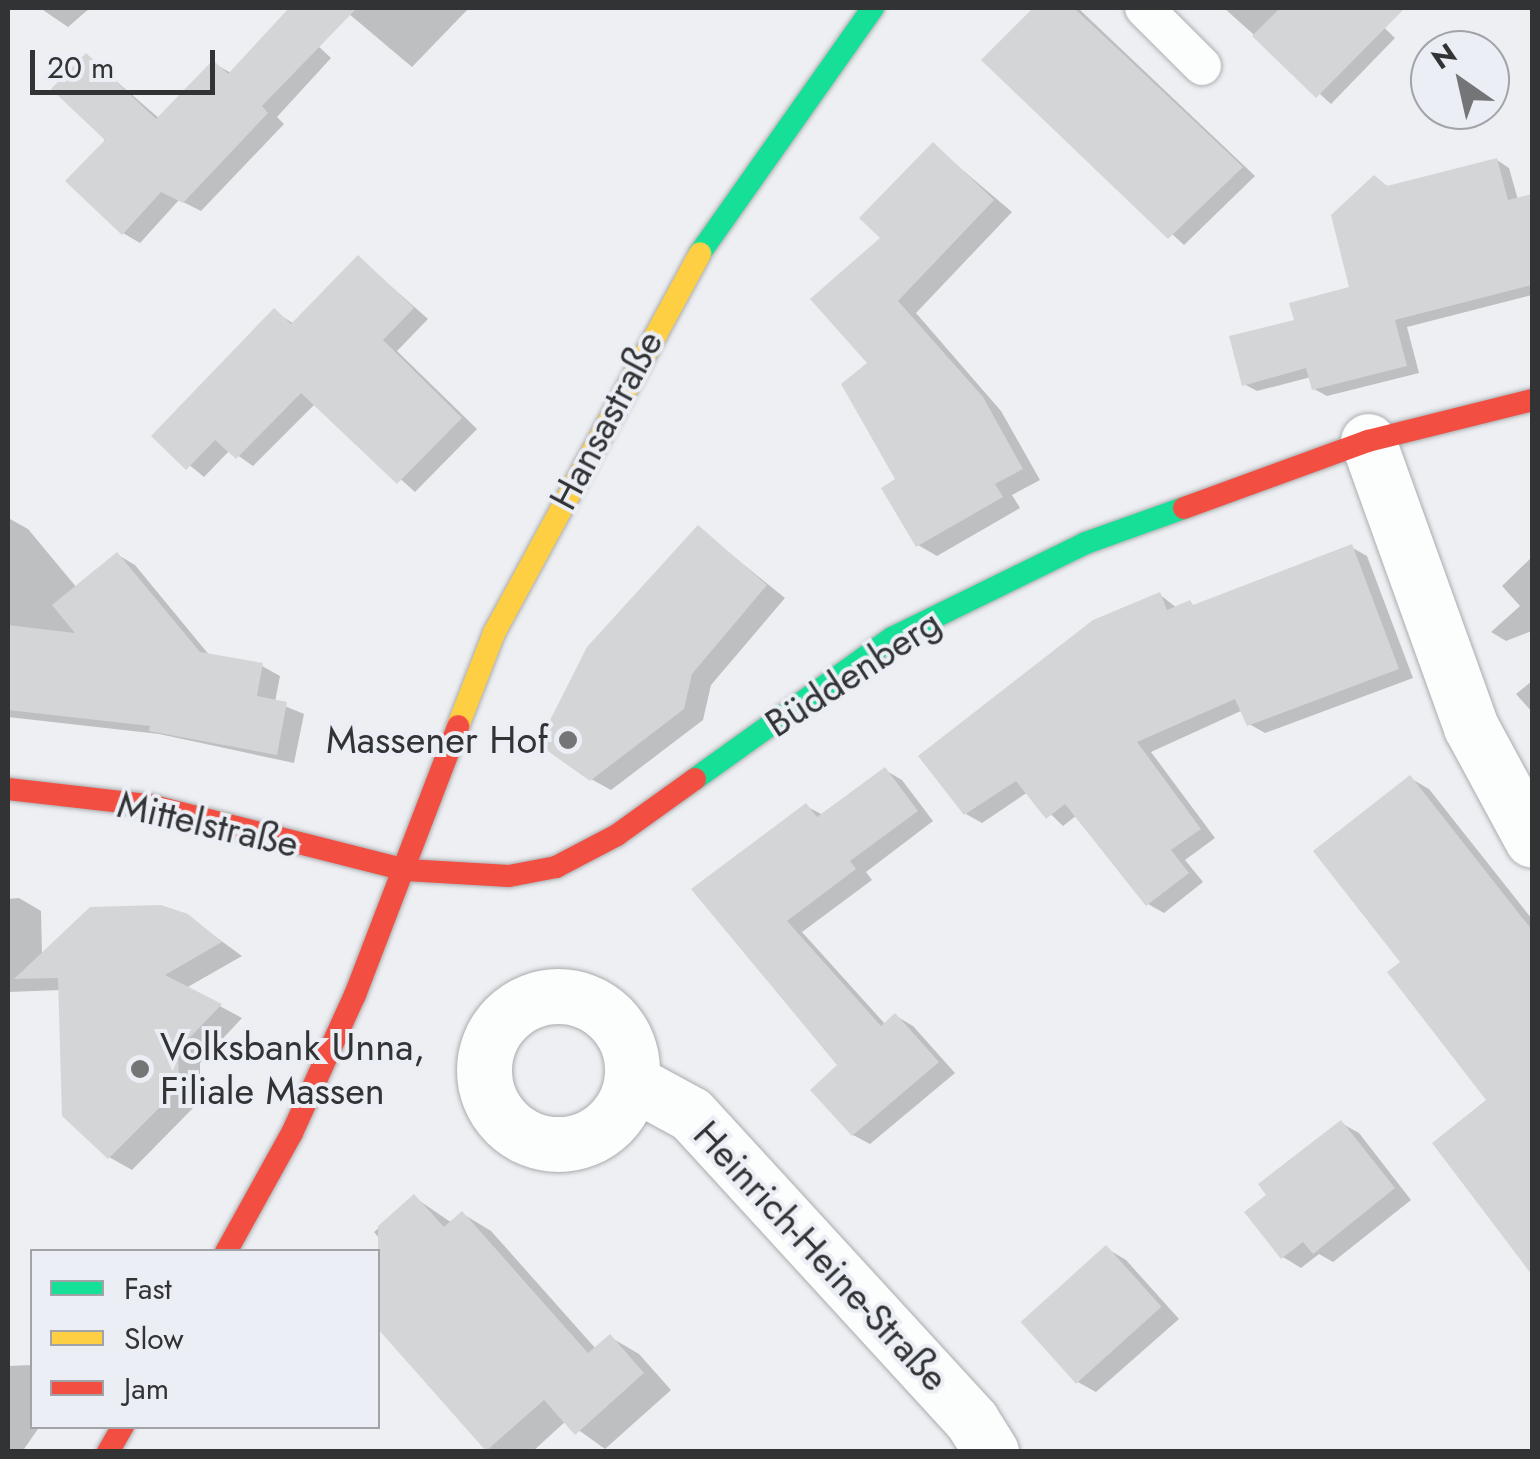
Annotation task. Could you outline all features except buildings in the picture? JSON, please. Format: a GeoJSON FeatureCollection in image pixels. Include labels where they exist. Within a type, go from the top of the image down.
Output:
{"type":"FeatureCollection","features":[{"type":"Feature","properties":{"kind":"street","name":"Hansastraße"},"geometry":{"type":"LineString","coordinates":[[228,1249],[292,1133],[406,870],[494,633],[682,278],[873,8]]}},
{"type":"Feature","properties":{"kind":"street","name":"Büddenberg"},"geometry":{"type":"LineString","coordinates":[[406,870],[509,876],[556,867],[617,835],[892,638],[1086,543],[1368,441],[1532,400]]}},
{"type":"Feature","properties":{"kind":"street"},"geometry":{"type":"LineString","coordinates":[[1368,441],[1470,728],[1532,840]]}},
{"type":"Feature","properties":{"kind":"street","name":"Mittelstraße"},"geometry":{"type":"LineString","coordinates":[[8,788],[149,804],[406,870]]}},
{"type":"Feature","properties":{"kind":"street","name":"Heinrich-Heine-Straße"},"geometry":{"type":"LineString","coordinates":[[632,1082],[691,1114],[972,1422],[991,1452]]}},
{"type":"Feature","properties":{"kind":"street"},"geometry":{"type":"LineString","coordinates":[[108,1452],[121,1429]]}},
{"type":"Feature","properties":{"kind":"lane"},"geometry":{"type":"LineString","coordinates":[[1144,8],[1202,66]]}},
{"type":"Feature","properties":{"kind":"traffic: fast"},"geometry":{"type":"LineString","coordinates":[[700,253],[873,8]]}},
{"type":"Feature","properties":{"kind":"traffic: fast"},"geometry":{"type":"LineString","coordinates":[[695,779],[892,638],[1086,543],[1184,508]]}},
{"type":"Feature","properties":{"kind":"traffic: slow"},"geometry":{"type":"LineString","coordinates":[[458,726],[494,633],[700,253]]}},
{"type":"Feature","properties":{"kind":"traffic: jam"},"geometry":{"type":"LineString","coordinates":[[1184,508],[1368,441],[1532,400]]}},
{"type":"Feature","properties":{"kind":"traffic: jam"},"geometry":{"type":"LineString","coordinates":[[228,1249],[292,1133],[355,995],[458,726]]}},
{"type":"Feature","properties":{"kind":"traffic: jam"},"geometry":{"type":"LineString","coordinates":[[8,789],[149,805],[406,870],[509,876],[556,867],[617,835],[695,779]]}},
{"type":"Feature","properties":{"kind":"traffic: jam"},"geometry":{"type":"LineString","coordinates":[[108,1452],[121,1429]]}},
{"type":"Feature","properties":{"kind":"place","name":"Massener Hof"},"geometry":{"type":"Point","coordinates":[568,740]}},
{"type":"Feature","properties":{"kind":"place","name":"Volksbank Unna, Filiale Massen"},"geometry":{"type":"Point","coordinates":[140,1069]}}]}
